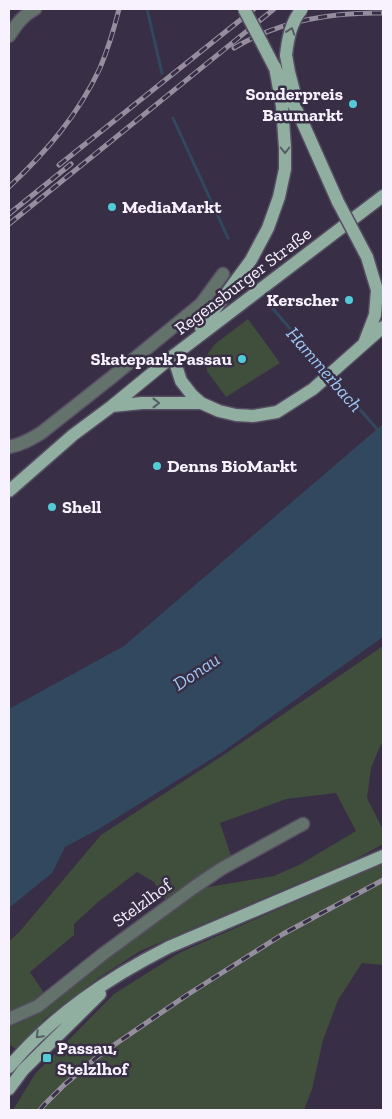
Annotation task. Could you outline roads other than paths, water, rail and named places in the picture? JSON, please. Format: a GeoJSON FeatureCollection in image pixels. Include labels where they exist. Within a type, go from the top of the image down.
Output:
{"type":"FeatureCollection","features":[{"type":"Feature","properties":{"kind":"main road"},"geometry":{"type":"LineString","coordinates":[[244,9],[275,67],[338,202],[383,283]]}},
{"type":"Feature","properties":{"kind":"main road"},"geometry":{"type":"LineString","coordinates":[[300,119],[286,55],[292,26],[296,16],[302,9]]}},
{"type":"Feature","properties":{"kind":"main road"},"geometry":{"type":"LineString","coordinates":[[192,340],[252,260],[268,228],[279,197],[284,169],[285,148],[282,106],[275,67]]}},
{"type":"Feature","properties":{"kind":"main road","name":"Regensburger Straße"},"geometry":{"type":"LineString","coordinates":[[9,491],[73,436],[192,340],[383,196]]}},
{"type":"Feature","properties":{"kind":"main road"},"geometry":{"type":"LineString","coordinates":[[363,345],[376,315],[377,290],[367,257]]}},
{"type":"Feature","properties":{"kind":"main road"},"geometry":{"type":"LineString","coordinates":[[172,356],[181,381],[201,403],[219,411],[253,416],[277,412],[313,389],[383,327]]}},
{"type":"Feature","properties":{"kind":"main road"},"geometry":{"type":"LineString","coordinates":[[363,345],[383,340]]}},
{"type":"Feature","properties":{"kind":"main road"},"geometry":{"type":"LineString","coordinates":[[112,406],[142,403],[201,403]]}},
{"type":"Feature","properties":{"kind":"main road"},"geometry":{"type":"LineString","coordinates":[[9,1089],[11,1069],[50,1024],[105,982],[169,947],[383,856]]}},
{"type":"Feature","properties":{"kind":"street"},"geometry":{"type":"LineString","coordinates":[[9,36],[18,22],[35,9]]}},
{"type":"Feature","properties":{"kind":"street","name":"Regensburger Straße"},"geometry":{"type":"LineString","coordinates":[[9,447],[29,440],[41,432],[112,377],[201,304],[223,274]]}},
{"type":"Feature","properties":{"kind":"street","name":"Stelzlhof"},"geometry":{"type":"LineString","coordinates":[[9,1019],[38,1006],[103,954],[207,878],[303,824]]}},
{"type":"Feature","properties":{"kind":"water","name":"Donau"},"geometry":{"type":"Polygon","coordinates":[[[383,424],[383,637],[221,753],[99,829],[65,847],[52,873],[9,908],[9,709],[124,646],[383,424]]]}},
{"type":"Feature","properties":{"kind":"waterway","name":"Hammerbach"},"geometry":{"type":"LineString","coordinates":[[147,9],[162,73]]}},
{"type":"Feature","properties":{"kind":"waterway","name":"Hammerbach"},"geometry":{"type":"LineString","coordinates":[[173,118],[228,238]]}},
{"type":"Feature","properties":{"kind":"waterway","name":"Hammerbach"},"geometry":{"type":"LineString","coordinates":[[267,302],[327,371]]}},
{"type":"Feature","properties":{"kind":"waterway","name":"Hammerbach"},"geometry":{"type":"LineString","coordinates":[[331,376],[383,436]]}},
{"type":"Feature","properties":{"kind":"railway"},"geometry":{"type":"LineString","coordinates":[[9,187],[49,146],[82,101],[103,61],[119,9]]}},
{"type":"Feature","properties":{"kind":"railway"},"geometry":{"type":"LineString","coordinates":[[59,165],[254,9]]}},
{"type":"Feature","properties":{"kind":"railway"},"geometry":{"type":"LineString","coordinates":[[9,224],[274,9]]}},
{"type":"Feature","properties":{"kind":"railway"},"geometry":{"type":"LineString","coordinates":[[234,48],[269,31],[306,20],[345,14],[383,13]]}},
{"type":"Feature","properties":{"kind":"railway"},"geometry":{"type":"LineString","coordinates":[[9,214],[71,164]]}},
{"type":"Feature","properties":{"kind":"railway"},"geometry":{"type":"LineString","coordinates":[[40,1110],[64,1085],[96,1058],[187,995],[283,934],[383,880]]}},
{"type":"Feature","properties":{"kind":"place","name":"Sonderpreis Baumarkt"},"geometry":{"type":"Point","coordinates":[353,104]}},
{"type":"Feature","properties":{"kind":"place","name":"MediaMarkt"},"geometry":{"type":"Point","coordinates":[112,207]}},
{"type":"Feature","properties":{"kind":"place","name":"Kerscher"},"geometry":{"type":"Point","coordinates":[349,300]}},
{"type":"Feature","properties":{"kind":"place","name":"Skatepark Passau"},"geometry":{"type":"Point","coordinates":[242,359]}},
{"type":"Feature","properties":{"kind":"place","name":"Denns BioMarkt"},"geometry":{"type":"Point","coordinates":[157,466]}},
{"type":"Feature","properties":{"kind":"place","name":"Shell"},"geometry":{"type":"Point","coordinates":[52,507]}},
{"type":"Feature","properties":{"kind":"place","name":"Passau, Stelzlhof"},"geometry":{"type":"Point","coordinates":[47,1058]}}]}
